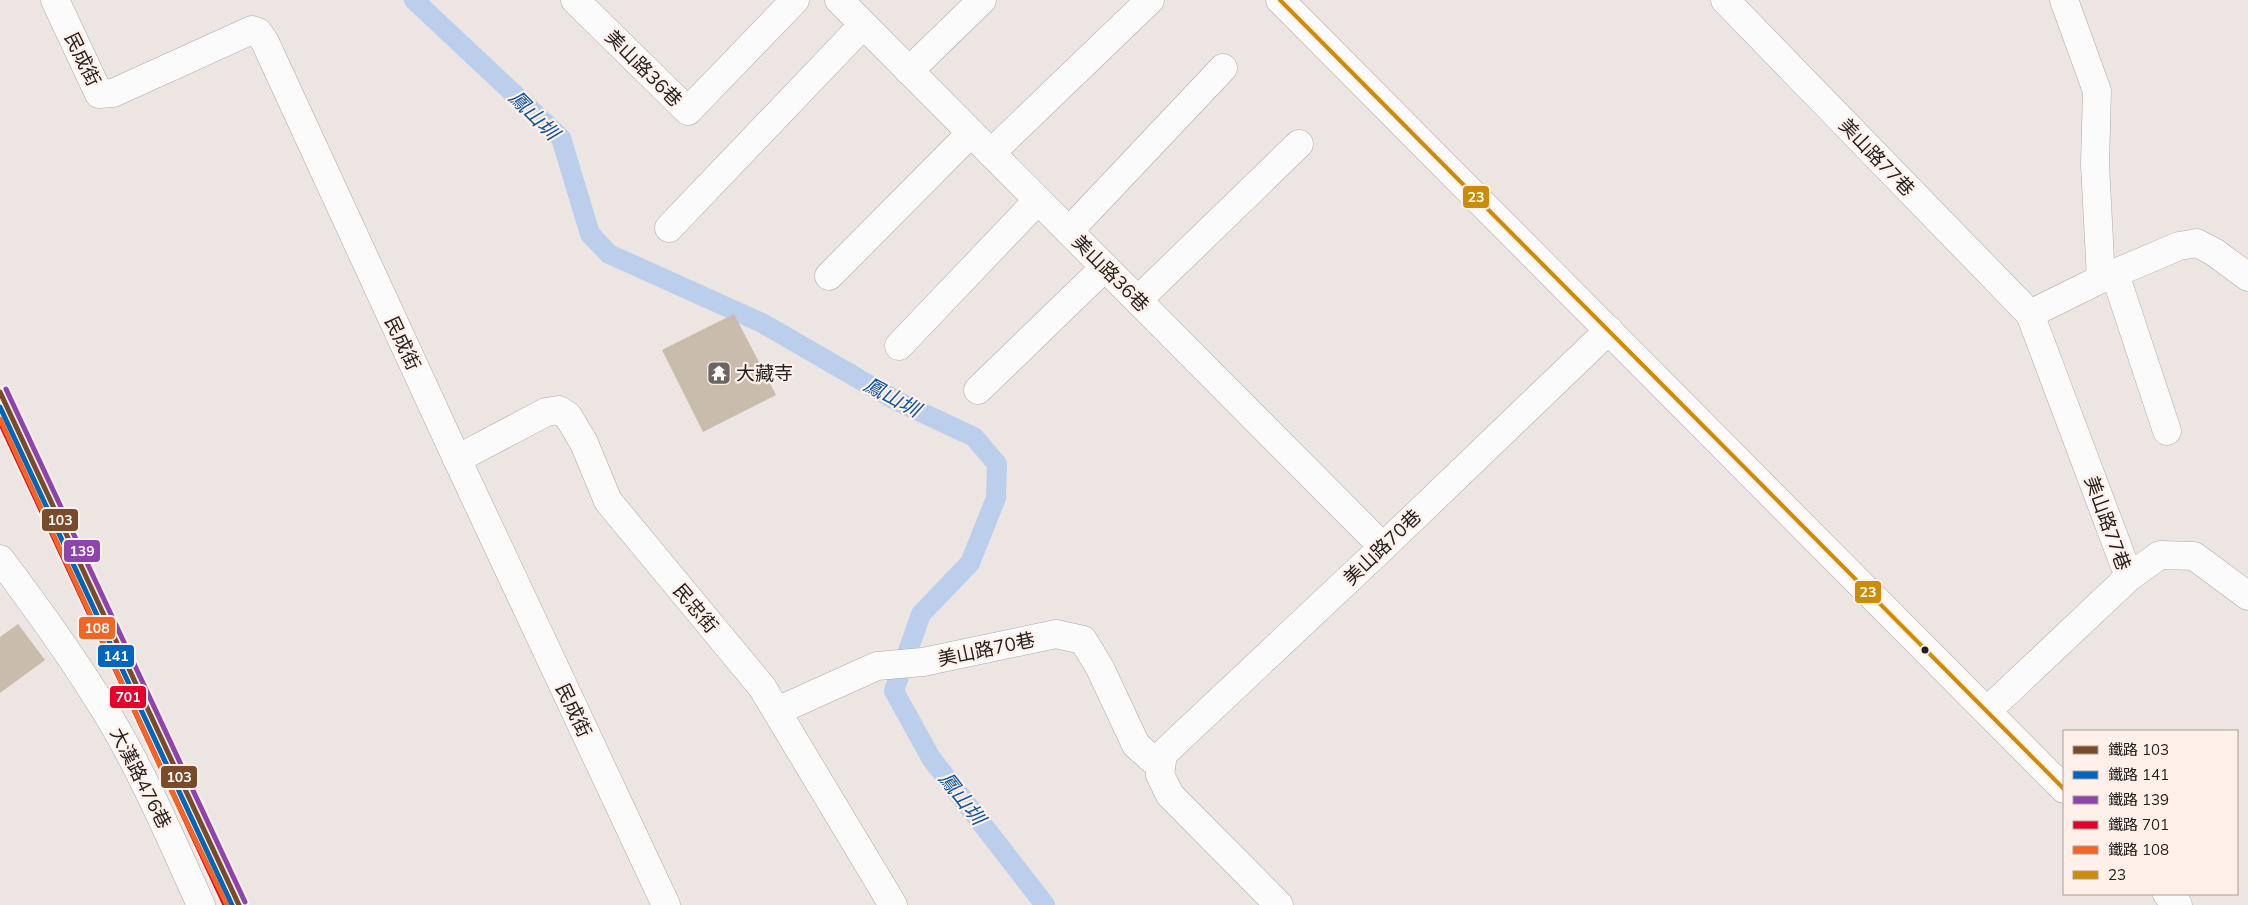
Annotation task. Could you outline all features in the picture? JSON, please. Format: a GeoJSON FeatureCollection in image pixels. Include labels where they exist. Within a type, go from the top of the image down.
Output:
{"type":"FeatureCollection","features":[{"type":"Feature","properties":{"kind":"street","name":"民成街"},"geometry":{"type":"LineString","coordinates":[[55,0],[99,94],[113,93],[252,30],[258,32],[269,51],[457,459],[666,905]]}},
{"type":"Feature","properties":{"kind":"street","name":"美山路36巷"},"geometry":{"type":"LineString","coordinates":[[575,0],[688,111],[795,0]]}},
{"type":"Feature","properties":{"kind":"street","name":"美山路36巷"},"geometry":{"type":"LineString","coordinates":[[839,0],[1383,547]]}},
{"type":"Feature","properties":{"kind":"street"},"geometry":{"type":"LineString","coordinates":[[909,71],[982,0]]}},
{"type":"Feature","properties":{"kind":"street"},"geometry":{"type":"LineString","coordinates":[[991,153],[1150,0]]}},
{"type":"Feature","properties":{"kind":"street"},"geometry":{"type":"LineString","coordinates":[[1280,0],[2063,788]]}},
{"type":"Feature","properties":{"kind":"street","name":"美山路77巷"},"geometry":{"type":"LineString","coordinates":[[1725,0],[2030,314],[2129,577],[1987,711]]}},
{"type":"Feature","properties":{"kind":"street"},"geometry":{"type":"LineString","coordinates":[[2064,0],[2097,91],[2096,164],[2108,276],[2167,431]]}},
{"type":"Feature","properties":{"kind":"street"},"geometry":{"type":"LineString","coordinates":[[670,228],[863,25]]}},
{"type":"Feature","properties":{"kind":"street"},"geometry":{"type":"LineString","coordinates":[[1069,231],[1223,68]]}},
{"type":"Feature","properties":{"kind":"street"},"geometry":{"type":"LineString","coordinates":[[829,276],[971,133]]}},
{"type":"Feature","properties":{"kind":"street"},"geometry":{"type":"LineString","coordinates":[[1138,300],[1299,144]]}},
{"type":"Feature","properties":{"kind":"street"},"geometry":{"type":"LineString","coordinates":[[899,346],[1038,200]]}},
{"type":"Feature","properties":{"kind":"street"},"geometry":{"type":"LineString","coordinates":[[2030,314],[2108,276],[2179,246],[2197,243],[2214,252],[2248,277]]}},
{"type":"Feature","properties":{"kind":"street"},"geometry":{"type":"LineString","coordinates":[[978,390],[1105,267]]}},
{"type":"Feature","properties":{"kind":"street","name":"美山路70巷"},"geometry":{"type":"LineString","coordinates":[[1161,767],[1163,754],[1383,547],[1609,330]]}},
{"type":"Feature","properties":{"kind":"street","name":"民忠街"},"geometry":{"type":"LineString","coordinates":[[457,459],[546,412],[559,410],[568,416],[584,443],[608,501],[762,687],[893,905]]}},
{"type":"Feature","properties":{"kind":"street"},"geometry":{"type":"LineString","coordinates":[[2129,577],[2160,555],[2194,556],[2248,596]]}},
{"type":"Feature","properties":{"kind":"street","name":"大漢路476巷"},"geometry":{"type":"LineString","coordinates":[[0,559],[48,623],[108,715],[156,803],[201,905]]}},
{"type":"Feature","properties":{"kind":"street","name":"美山路70巷"},"geometry":{"type":"LineString","coordinates":[[777,710],[877,666],[923,662],[1056,634],[1083,640],[1100,668],[1136,745],[1161,767]]}},
{"type":"Feature","properties":{"kind":"street"},"geometry":{"type":"LineString","coordinates":[[1161,767],[1160,775],[1170,795],[1279,905]]}},
{"type":"Feature","properties":{"kind":"street"},"geometry":{"type":"LineString","coordinates":[[2168,895],[2178,905]]}},
{"type":"Feature","properties":{"kind":"building","name":"大藏寺"},"geometry":{"type":"Polygon","coordinates":[[[734,314],[776,395],[703,432],[662,350],[734,314]]]}},
{"type":"Feature","properties":{"kind":"building"},"geometry":{"type":"Polygon","coordinates":[[[18,624],[45,660],[0,693],[0,637],[18,624]]]}},
{"type":"Feature","properties":{"kind":"waterway","name":"鳳山圳"},"geometry":{"type":"LineString","coordinates":[[414,0],[561,138],[590,234],[609,254],[762,323],[897,401],[974,437],[997,464],[996,498],[970,563],[921,614],[894,691],[931,758],[1045,905]]}},
{"type":"Feature","properties":{"kind":"rail line","name":"139"},"geometry":{"type":"LineString","coordinates":[[6,389],[245,902]]}},
{"type":"Feature","properties":{"kind":"rail line","name":"103"},"geometry":{"type":"LineString","coordinates":[[0,392],[239,905]]}},
{"type":"Feature","properties":{"kind":"rail line","name":"141"},"geometry":{"type":"LineString","coordinates":[[0,407],[232,905]]}},
{"type":"Feature","properties":{"kind":"rail line","name":"108"},"geometry":{"type":"LineString","coordinates":[[0,419],[177,802],[227,905]]}},
{"type":"Feature","properties":{"kind":"rail line","name":"701"},"geometry":{"type":"LineString","coordinates":[[0,422],[225,905]]}},
{"type":"Feature","properties":{"kind":"transit line","name":"23"},"geometry":{"type":"LineString","coordinates":[[1280,0],[2063,788]]}},
{"type":"Feature","properties":{"kind":"place","name":"大藏寺"},"geometry":{"type":"Point","coordinates":[719,373]}}]}
